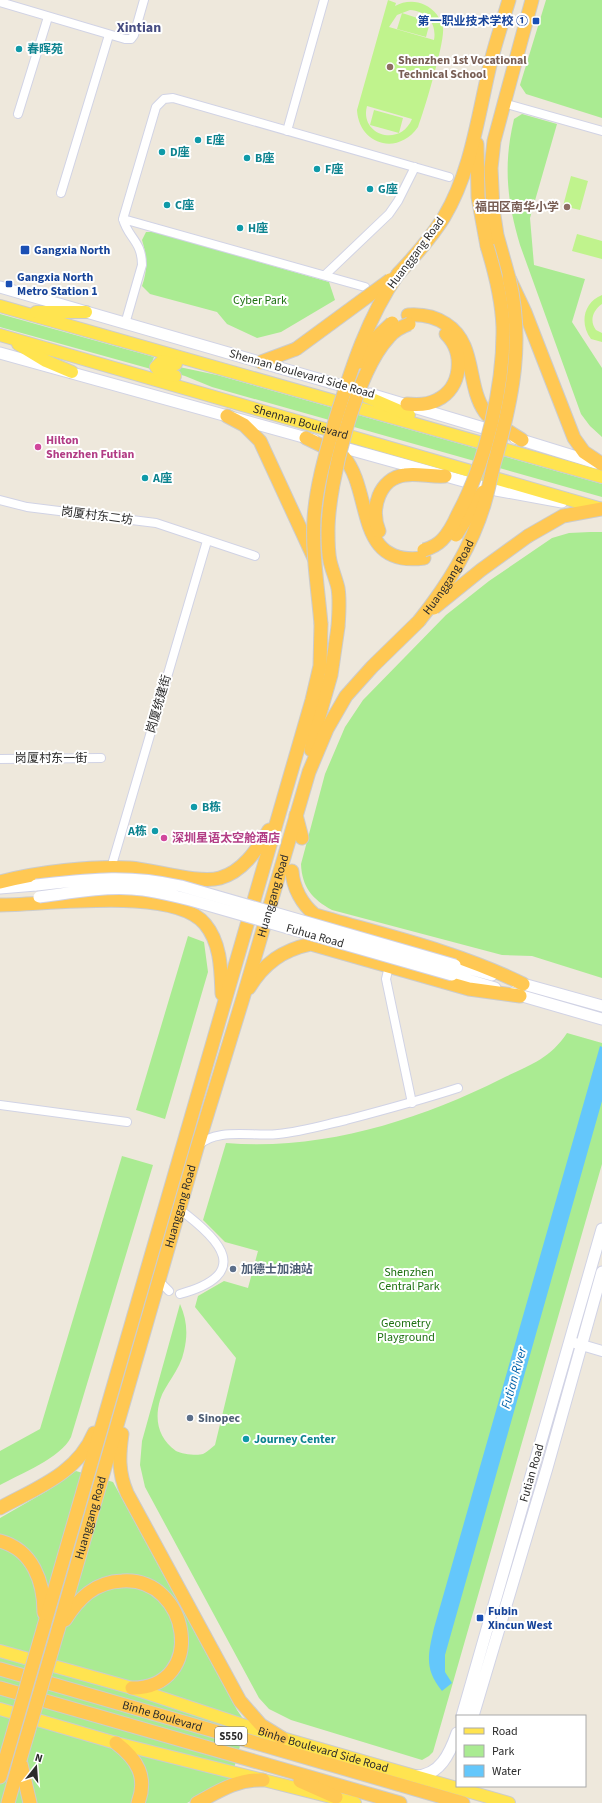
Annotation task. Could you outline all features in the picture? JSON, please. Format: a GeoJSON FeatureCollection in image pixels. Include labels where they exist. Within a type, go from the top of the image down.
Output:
{"type":"FeatureCollection","features":[{"type":"Feature","properties":{"kind":"highway","name":"Huanggang Road"},"geometry":{"type":"LineString","coordinates":[[0,1777],[3,1761],[114,1386],[316,685],[321,655],[322,624],[314,558],[314,517],[318,488],[345,383],[369,325],[383,297],[398,274],[416,255],[444,217],[457,190],[477,132],[491,62],[509,0]]}},
{"type":"Feature","properties":{"kind":"highway","name":"Huanggang Road"},"geometry":{"type":"LineString","coordinates":[[8,1803],[179,1209],[309,772],[327,729],[346,696],[419,621],[445,587],[466,548],[484,504],[506,417],[516,361],[516,317],[509,278],[494,222],[491,168],[494,142],[503,102],[532,0]]}},
{"type":"Feature","properties":{"kind":"highway"},"geometry":{"type":"LineString","coordinates":[[445,476],[434,477],[416,474],[399,476],[387,484],[377,498],[375,506],[376,521],[381,536],[386,542],[400,550],[424,554],[442,540],[465,500],[482,455],[496,398],[502,352],[503,324],[498,285],[487,246],[478,197],[477,132]]}},
{"type":"Feature","properties":{"kind":"highway"},"geometry":{"type":"LineString","coordinates":[[261,362],[296,349],[398,274]]}},
{"type":"Feature","properties":{"kind":"highway"},"geometry":{"type":"LineString","coordinates":[[509,278],[525,312],[571,431],[581,449],[602,464]]}},
{"type":"Feature","properties":{"kind":"highway"},"geometry":{"type":"LineString","coordinates":[[345,383],[384,329],[395,321],[430,316],[443,321],[456,331],[467,353],[479,398],[485,412],[496,422],[522,440]]}},
{"type":"Feature","properties":{"kind":"highway"},"geometry":{"type":"LineString","coordinates":[[407,404],[430,403],[447,394],[455,382],[459,361],[456,349],[444,332],[423,323],[408,320]]}},
{"type":"Feature","properties":{"kind":"highway"},"geometry":{"type":"LineString","coordinates":[[309,772],[315,731],[334,663],[338,627],[338,588],[330,560],[328,531],[330,504],[336,472],[356,402],[375,356],[389,336],[402,327],[408,320]]}},
{"type":"Feature","properties":{"kind":"highway"},"geometry":{"type":"LineString","coordinates":[[227,416],[244,425],[257,435],[314,558]]}},
{"type":"Feature","properties":{"kind":"highway"},"geometry":{"type":"LineString","coordinates":[[306,438],[343,456],[348,461],[354,472],[370,531],[383,548],[402,558],[440,552],[453,541],[489,482]]}},
{"type":"Feature","properties":{"kind":"highway"},"geometry":{"type":"LineString","coordinates":[[419,621],[482,570],[528,536],[571,513],[602,509]]}},
{"type":"Feature","properties":{"kind":"highway"},"geometry":{"type":"LineString","coordinates":[[0,882],[34,876],[111,868],[145,870],[207,880],[219,878],[235,871],[255,852],[278,814]]}},
{"type":"Feature","properties":{"kind":"highway"},"geometry":{"type":"LineString","coordinates":[[296,815],[302,838]]}},
{"type":"Feature","properties":{"kind":"highway"},"geometry":{"type":"LineString","coordinates":[[292,871],[295,886],[309,909],[315,915],[496,970],[522,990]]}},
{"type":"Feature","properties":{"kind":"highway"},"geometry":{"type":"LineString","coordinates":[[181,909],[186,909],[195,905],[200,897],[201,892],[197,883],[189,877]]}},
{"type":"Feature","properties":{"kind":"highway"},"geometry":{"type":"LineString","coordinates":[[0,904],[119,900],[146,902],[181,909],[197,916],[212,934],[218,949],[223,1004]]}},
{"type":"Feature","properties":{"kind":"highway"},"geometry":{"type":"LineString","coordinates":[[323,947],[318,938],[318,929],[324,922],[333,920]]}},
{"type":"Feature","properties":{"kind":"highway"},"geometry":{"type":"LineString","coordinates":[[243,998],[253,982],[275,958],[285,952],[311,944],[469,989],[522,990]]}},
{"type":"Feature","properties":{"kind":"highway"},"geometry":{"type":"LineString","coordinates":[[0,1508],[65,1472],[80,1458],[92,1438],[114,1386]]}},
{"type":"Feature","properties":{"kind":"highway"},"geometry":{"type":"LineString","coordinates":[[124,1402],[119,1463],[120,1474],[127,1493],[240,1701],[260,1725],[282,1738]]}},
{"type":"Feature","properties":{"kind":"highway"},"geometry":{"type":"LineString","coordinates":[[0,1541],[15,1547],[24,1554],[37,1573],[42,1594],[44,1626]]}},
{"type":"Feature","properties":{"kind":"highway"},"geometry":{"type":"LineString","coordinates":[[58,1630],[79,1601],[88,1593],[105,1583],[126,1580],[139,1582],[160,1592],[168,1601],[179,1621],[182,1644],[179,1655],[175,1666],[161,1682],[152,1686],[132,1688]]}},
{"type":"Feature","properties":{"kind":"highway","name":"Binhe Boulevard"},"geometry":{"type":"LineString","coordinates":[[0,1669],[463,1803]]}},
{"type":"Feature","properties":{"kind":"highway","name":"Binhe Boulevard"},"geometry":{"type":"LineString","coordinates":[[0,1688],[400,1803]]}},
{"type":"Feature","properties":{"kind":"highway"},"geometry":{"type":"LineString","coordinates":[[116,1743],[131,1756],[142,1774],[143,1785],[138,1803]]}},
{"type":"Feature","properties":{"kind":"highway"},"geometry":{"type":"LineString","coordinates":[[20,1760],[30,1803]]}},
{"type":"Feature","properties":{"kind":"highway"},"geometry":{"type":"LineString","coordinates":[[254,1761],[336,1797]]}},
{"type":"Feature","properties":{"kind":"highway"},"geometry":{"type":"LineString","coordinates":[[197,1803],[236,1783],[251,1779],[263,1780]]}},
{"type":"Feature","properties":{"kind":"main road","name":"Shennan Boulevard Side Road"},"geometry":{"type":"LineString","coordinates":[[0,287],[261,362],[345,383],[407,404],[602,464]]}},
{"type":"Feature","properties":{"kind":"main road"},"geometry":{"type":"LineString","coordinates":[[0,306],[602,477]]}},
{"type":"Feature","properties":{"kind":"main road"},"geometry":{"type":"LineString","coordinates":[[21,312],[86,312]]}},
{"type":"Feature","properties":{"kind":"main road"},"geometry":{"type":"LineString","coordinates":[[3,335],[35,355],[72,372]]}},
{"type":"Feature","properties":{"kind":"main road","name":"Shennan Boulevard"},"geometry":{"type":"LineString","coordinates":[[3,335],[218,396],[602,509]]}},
{"type":"Feature","properties":{"kind":"main road"},"geometry":{"type":"LineString","coordinates":[[0,353],[496,490],[602,509]]}},
{"type":"Feature","properties":{"kind":"main road"},"geometry":{"type":"LineString","coordinates":[[218,396],[192,382],[159,371],[156,367],[162,361],[197,369],[225,371]]}},
{"type":"Feature","properties":{"kind":"main road"},"geometry":{"type":"LineString","coordinates":[[345,383],[450,433]]}},
{"type":"Feature","properties":{"kind":"main road","name":"Fuhua Road"},"geometry":{"type":"LineString","coordinates":[[0,888],[114,877],[161,881],[522,990],[602,1019]]}},
{"type":"Feature","properties":{"kind":"main road","name":"Fuhua Road"},"geometry":{"type":"LineString","coordinates":[[0,904],[39,897],[104,889],[131,889],[156,892],[453,970]]}},
{"type":"Feature","properties":{"kind":"main road","name":"Fuhua Road"},"geometry":{"type":"LineString","coordinates":[[522,990],[602,1006]]}},
{"type":"Feature","properties":{"kind":"main road","name":"Futian Road"},"geometry":{"type":"LineString","coordinates":[[462,1715],[602,1230]]}},
{"type":"Feature","properties":{"kind":"main road","name":"Futian Road"},"geometry":{"type":"LineString","coordinates":[[473,1715],[545,1476],[602,1272]]}},
{"type":"Feature","properties":{"kind":"main road","name":"Binhe Boulevard Side Road"},"geometry":{"type":"LineString","coordinates":[[0,1651],[132,1688],[282,1738],[410,1776],[456,1786]]}},
{"type":"Feature","properties":{"kind":"main road"},"geometry":{"type":"LineString","coordinates":[[0,1709],[116,1743],[355,1803]]}},
{"type":"Feature","properties":{"kind":"main road"},"geometry":{"type":"LineString","coordinates":[[410,1776],[426,1775],[438,1768],[450,1750],[456,1735]]}},
{"type":"Feature","properties":{"kind":"main road","name":"Binhe Boulevard Side Road"},"geometry":{"type":"LineString","coordinates":[[460,1787],[474,1790],[509,1803]]}},
{"type":"Feature","properties":{"kind":"street"},"geometry":{"type":"LineString","coordinates":[[0,2],[109,35],[131,39],[134,35],[144,0]]}},
{"type":"Feature","properties":{"kind":"street"},"geometry":{"type":"LineString","coordinates":[[287,130],[324,0]]}},
{"type":"Feature","properties":{"kind":"street"},"geometry":{"type":"LineString","coordinates":[[18,114],[48,17]]}},
{"type":"Feature","properties":{"kind":"street"},"geometry":{"type":"LineString","coordinates":[[61,193],[109,35]]}},
{"type":"Feature","properties":{"kind":"street"},"geometry":{"type":"LineString","coordinates":[[125,324],[142,265],[142,256],[135,239],[125,227],[122,219],[156,107],[164,99],[173,98],[449,178]]}},
{"type":"Feature","properties":{"kind":"street"},"geometry":{"type":"LineString","coordinates":[[503,102],[602,131]]}},
{"type":"Feature","properties":{"kind":"street"},"geometry":{"type":"LineString","coordinates":[[325,275],[389,214],[398,201],[415,167]]}},
{"type":"Feature","properties":{"kind":"street"},"geometry":{"type":"LineString","coordinates":[[122,219],[325,275],[366,288]]}},
{"type":"Feature","properties":{"kind":"street","name":"岗厦村东二坊"},"geometry":{"type":"LineString","coordinates":[[0,500],[28,507],[156,523],[255,556]]}},
{"type":"Feature","properties":{"kind":"street","name":"岗厦统建街"},"geometry":{"type":"LineString","coordinates":[[111,868],[207,541]]}},
{"type":"Feature","properties":{"kind":"street","name":"岗厦村东一街"},"geometry":{"type":"LineString","coordinates":[[0,759],[102,758]]}},
{"type":"Feature","properties":{"kind":"street"},"geometry":{"type":"LineString","coordinates":[[389,966],[386,979],[412,1103]]}},
{"type":"Feature","properties":{"kind":"street"},"geometry":{"type":"LineString","coordinates":[[197,1148],[204,1141],[215,1136],[279,1134],[317,1127],[412,1103],[458,1088]]}},
{"type":"Feature","properties":{"kind":"street"},"geometry":{"type":"LineString","coordinates":[[0,1105],[127,1122]]}},
{"type":"Feature","properties":{"kind":"street"},"geometry":{"type":"LineString","coordinates":[[179,1209],[211,1235],[220,1248],[223,1257],[220,1270],[213,1281],[202,1287],[180,1294]]}},
{"type":"Feature","properties":{"kind":"street"},"geometry":{"type":"LineString","coordinates":[[569,1341],[602,1350]]}},
{"type":"Feature","properties":{"kind":"green space"},"geometry":{"type":"Polygon","coordinates":[[[388,0],[396,3],[395,6],[406,2],[413,2],[421,3],[431,9],[437,14],[441,21],[443,36],[434,77],[418,127],[410,136],[400,142],[390,144],[381,142],[372,138],[365,132],[359,122],[357,110],[388,0]],[[410,10],[397,15],[389,27],[434,40],[435,34],[430,19],[421,13],[410,10]],[[367,106],[366,116],[369,124],[375,131],[382,134],[390,135],[399,133],[406,128],[412,119],[367,106]]]}},
{"type":"Feature","properties":{"kind":"green space"},"geometry":{"type":"Polygon","coordinates":[[[546,0],[602,0],[602,118],[526,94],[520,85],[546,0]]]}},
{"type":"Feature","properties":{"kind":"green space"},"geometry":{"type":"Polygon","coordinates":[[[402,13],[430,22],[426,37],[397,29],[402,13]]]}},
{"type":"Feature","properties":{"kind":"green space"},"geometry":{"type":"Polygon","coordinates":[[[374,110],[403,118],[399,133],[370,125],[374,110]]]}},
{"type":"Feature","properties":{"kind":"green space"},"geometry":{"type":"Polygon","coordinates":[[[522,114],[557,124],[530,218],[534,265],[585,279],[572,322],[602,368],[602,437],[590,426],[581,414],[520,245],[512,213],[508,183],[508,152],[514,119],[522,114]]]}},
{"type":"Feature","properties":{"kind":"green space"},"geometry":{"type":"Polygon","coordinates":[[[571,176],[588,181],[580,210],[563,206],[571,176]]]}},
{"type":"Feature","properties":{"kind":"green space","name":"Cyber Park"},"geometry":{"type":"Polygon","coordinates":[[[146,232],[155,232],[329,282],[335,300],[281,332],[257,338],[227,324],[217,312],[150,294],[142,286],[146,263],[142,240],[146,232]]]}},
{"type":"Feature","properties":{"kind":"green space"},"geometry":{"type":"Polygon","coordinates":[[[577,234],[602,241],[602,259],[572,251],[577,234]]]}},
{"type":"Feature","properties":{"kind":"green space"},"geometry":{"type":"Polygon","coordinates":[[[602,295],[602,304],[594,312],[592,319],[596,330],[602,333],[602,342],[591,339],[587,333],[584,320],[587,308],[596,298],[602,295]]]}},
{"type":"Feature","properties":{"kind":"green space"},"geometry":{"type":"Polygon","coordinates":[[[0,314],[154,357],[151,369],[0,327],[0,314]]]}},
{"type":"Feature","properties":{"kind":"green space"},"geometry":{"type":"Polygon","coordinates":[[[165,364],[217,375],[602,484],[602,497],[212,387],[185,376],[164,370],[165,364]]]}},
{"type":"Feature","properties":{"kind":"green space"},"geometry":{"type":"Polygon","coordinates":[[[602,532],[602,978],[532,956],[502,955],[332,910],[325,906],[309,892],[303,879],[301,864],[325,774],[345,727],[363,700],[446,615],[489,581],[552,538],[569,533],[602,532]]]}},
{"type":"Feature","properties":{"kind":"green space"},"geometry":{"type":"Polygon","coordinates":[[[188,936],[204,942],[208,972],[165,1119],[136,1110],[188,936]]]}},
{"type":"Feature","properties":{"kind":"green space","name":"Shenzhen Central Park"},"geometry":{"type":"Polygon","coordinates":[[[567,1033],[602,1043],[602,1164],[433,1752],[422,1760],[291,1720],[269,1709],[259,1698],[145,1487],[140,1465],[142,1441],[180,1304],[185,1321],[185,1345],[179,1365],[165,1388],[160,1400],[158,1408],[159,1429],[165,1441],[179,1452],[200,1455],[215,1445],[236,1358],[195,1307],[198,1296],[224,1281],[248,1288],[258,1251],[225,1242],[203,1220],[226,1143],[262,1144],[297,1142],[368,1130],[402,1120],[469,1094],[538,1061],[553,1050],[567,1033]]]}},
{"type":"Feature","properties":{"kind":"green space"},"geometry":{"type":"Polygon","coordinates":[[[122,1156],[153,1165],[71,1437],[66,1445],[49,1459],[29,1471],[0,1485],[0,1451],[40,1429],[122,1156]]]}},
{"type":"Feature","properties":{"kind":"green space"},"geometry":{"type":"Polygon","coordinates":[[[76,1471],[113,1482],[237,1710],[246,1723],[231,1780],[187,1803],[0,1803],[0,1518],[47,1491],[76,1471]]]}},
{"type":"Feature","properties":{"kind":"water","name":"Futian River"},"geometry":{"type":"Polygon","coordinates":[[[600,1046],[602,1047],[602,1101],[445,1655],[445,1672],[452,1683],[442,1691],[432,1676],[430,1669],[429,1654],[434,1628],[600,1046]]]}},
{"type":"Feature","properties":{"kind":"place","name":"第一职业技术学校 ①"},"geometry":{"type":"Point","coordinates":[536,21]}},
{"type":"Feature","properties":{"kind":"place","name":"春晖苑"},"geometry":{"type":"Point","coordinates":[19,49]}},
{"type":"Feature","properties":{"kind":"place","name":"Shenzhen 1st Vocational Technical School"},"geometry":{"type":"Point","coordinates":[390,67]}},
{"type":"Feature","properties":{"kind":"place","name":"E座"},"geometry":{"type":"Point","coordinates":[198,140]}},
{"type":"Feature","properties":{"kind":"place","name":"D座"},"geometry":{"type":"Point","coordinates":[162,152]}},
{"type":"Feature","properties":{"kind":"place","name":"B座"},"geometry":{"type":"Point","coordinates":[247,158]}},
{"type":"Feature","properties":{"kind":"place","name":"F座"},"geometry":{"type":"Point","coordinates":[317,169]}},
{"type":"Feature","properties":{"kind":"place","name":"G座"},"geometry":{"type":"Point","coordinates":[370,189]}},
{"type":"Feature","properties":{"kind":"place","name":"C座"},"geometry":{"type":"Point","coordinates":[167,205]}},
{"type":"Feature","properties":{"kind":"place","name":"福田区南华小学"},"geometry":{"type":"Point","coordinates":[567,207]}},
{"type":"Feature","properties":{"kind":"place","name":"H座"},"geometry":{"type":"Point","coordinates":[240,228]}},
{"type":"Feature","properties":{"kind":"place","name":"Gangxia North"},"geometry":{"type":"Point","coordinates":[25,250]}},
{"type":"Feature","properties":{"kind":"place","name":"Gangxia North Metro Station 1"},"geometry":{"type":"Point","coordinates":[9,284]}},
{"type":"Feature","properties":{"kind":"place","name":"Hilton Shenzhen Futian"},"geometry":{"type":"Point","coordinates":[38,447]}},
{"type":"Feature","properties":{"kind":"place","name":"A座"},"geometry":{"type":"Point","coordinates":[145,478]}},
{"type":"Feature","properties":{"kind":"place","name":"B栋"},"geometry":{"type":"Point","coordinates":[194,807]}},
{"type":"Feature","properties":{"kind":"place","name":"A栋"},"geometry":{"type":"Point","coordinates":[155,831]}},
{"type":"Feature","properties":{"kind":"place","name":"深圳星语太空舱酒店"},"geometry":{"type":"Point","coordinates":[164,838]}},
{"type":"Feature","properties":{"kind":"place","name":"加德士加油站"},"geometry":{"type":"Point","coordinates":[233,1269]}},
{"type":"Feature","properties":{"kind":"place","name":"Sinopec"},"geometry":{"type":"Point","coordinates":[190,1418]}},
{"type":"Feature","properties":{"kind":"place","name":"Journey Center"},"geometry":{"type":"Point","coordinates":[246,1439]}},
{"type":"Feature","properties":{"kind":"place","name":"Fubin Xincun West"},"geometry":{"type":"Point","coordinates":[480,1618]}},
{"type":"Feature","properties":{"kind":"district","name":"Xintian"},"geometry":{"type":"Point","coordinates":[139,28]}},
{"type":"Feature","properties":{"kind":"park label","name":"Geometry Playground"},"geometry":{"type":"Point","coordinates":[406,1330]}}]}
